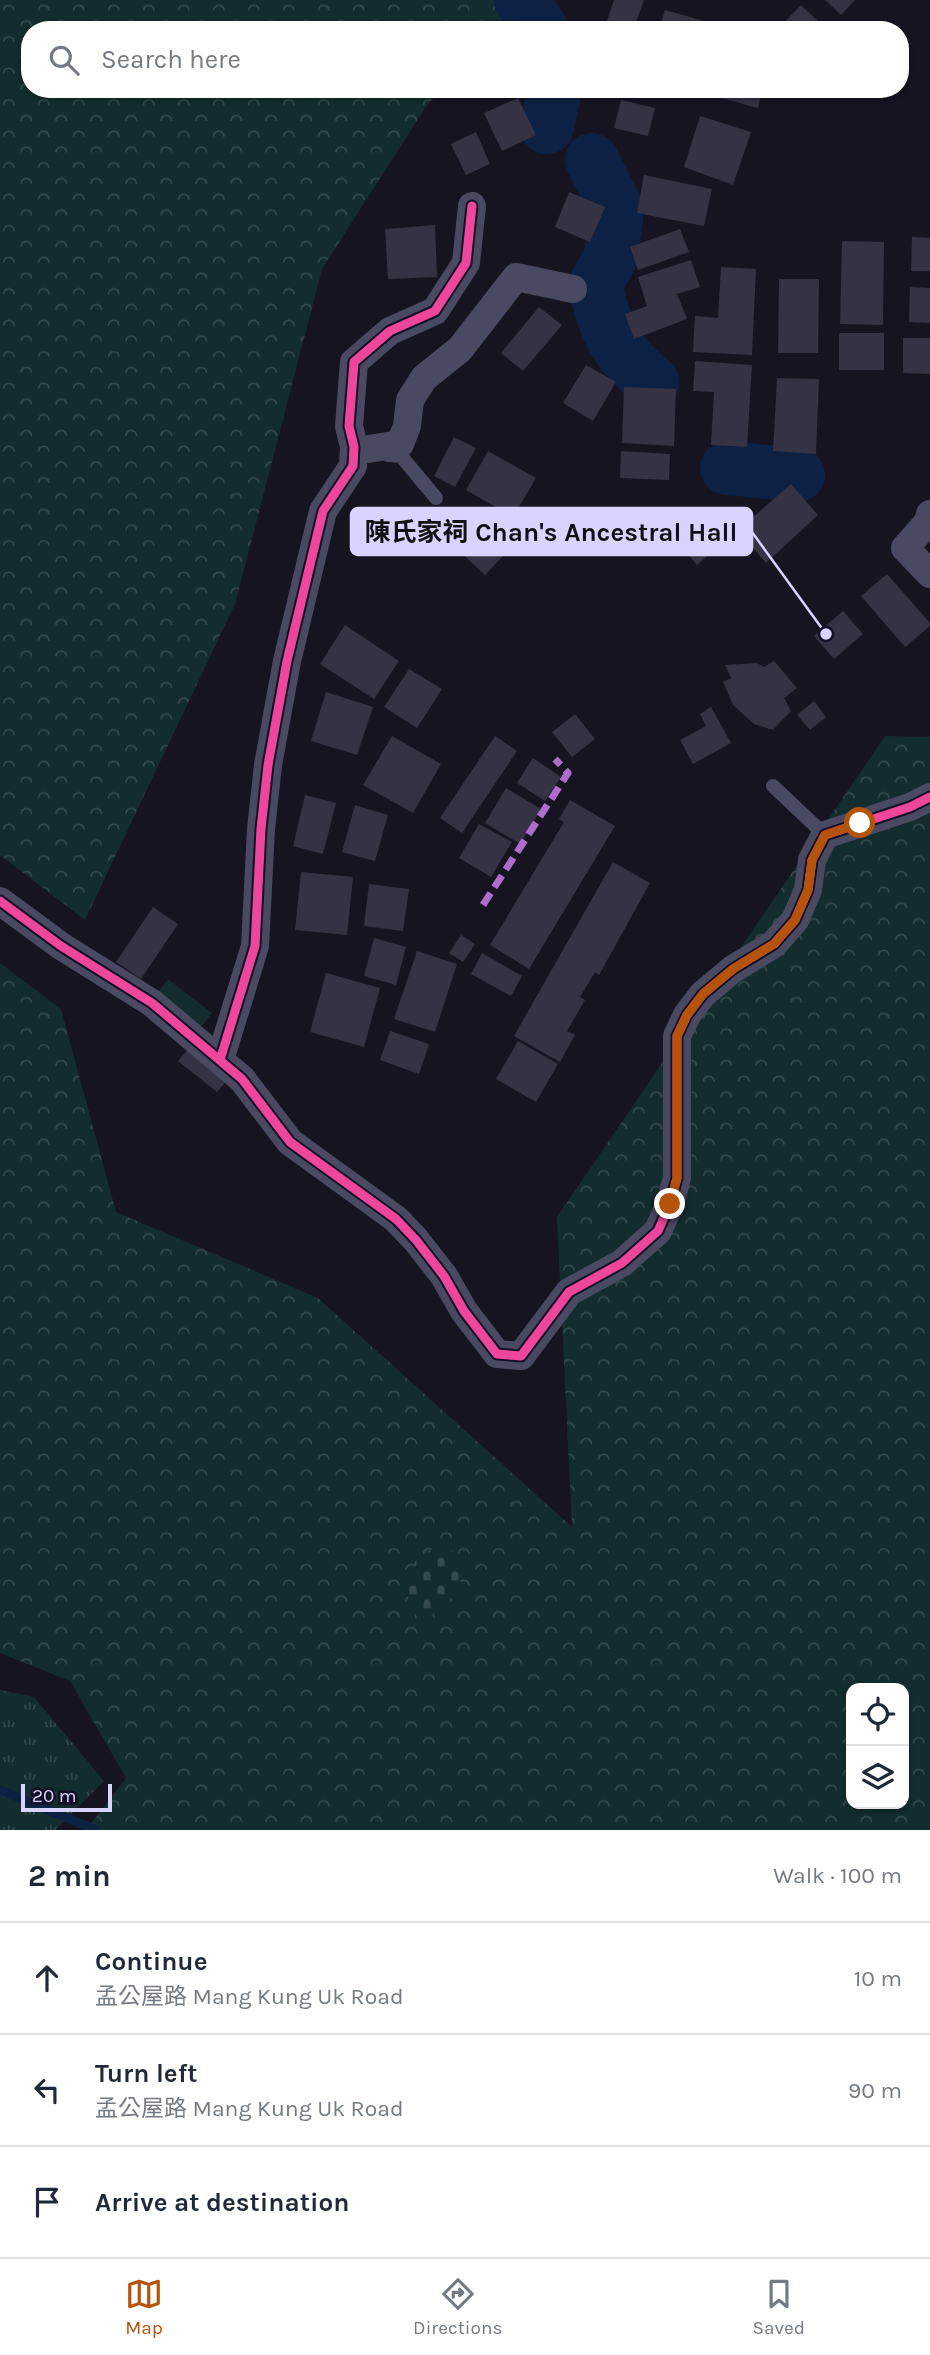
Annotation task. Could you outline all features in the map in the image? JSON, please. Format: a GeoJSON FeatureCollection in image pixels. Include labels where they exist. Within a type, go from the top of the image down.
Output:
{"type":"FeatureCollection","features":[{"type":"Feature","properties":{"kind":"street"},"geometry":{"type":"LineString","coordinates":[[220,1060],[255,946],[270,749],[287,661],[323,511],[353,466],[358,449],[349,426],[354,362],[390,331],[435,311],[466,263],[472,206]]}},
{"type":"Feature","properties":{"kind":"street"},"geometry":{"type":"LineString","coordinates":[[358,449],[400,444],[407,426],[410,400],[424,378],[460,349],[516,277],[573,289]]}},
{"type":"Feature","properties":{"kind":"street"},"geometry":{"type":"LineString","coordinates":[[930,513],[928,522],[905,548],[930,574]]}},
{"type":"Feature","properties":{"kind":"street"},"geometry":{"type":"LineString","coordinates":[[0,901],[61,946],[152,1003],[242,1079],[290,1142],[396,1220],[414,1238],[444,1276],[464,1311],[496,1354],[522,1356],[569,1292],[622,1264],[658,1231],[670,1204],[677,1178],[677,1036],[687,1015],[703,994],[733,969],[774,944],[795,920],[808,890],[812,860],[825,835],[910,807],[930,797]]}},
{"type":"Feature","properties":{"kind":"lane"},"geometry":{"type":"LineString","coordinates":[[358,449],[401,456],[436,498]]}},
{"type":"Feature","properties":{"kind":"lane"},"geometry":{"type":"LineString","coordinates":[[773,786],[825,835]]}},
{"type":"Feature","properties":{"kind":"green space"},"geometry":{"type":"Polygon","coordinates":[[[0,0],[520,0],[502,21],[21,21],[21,98],[433,98],[322,269],[235,604],[85,920],[0,855],[0,0]]]}},
{"type":"Feature","properties":{"kind":"green space"},"geometry":{"type":"Polygon","coordinates":[[[885,736],[930,737],[930,1830],[86,1830],[126,1778],[70,1681],[0,1653],[0,963],[61,1009],[116,1212],[318,1298],[572,1527],[557,1217],[885,736]]]}},
{"type":"Feature","properties":{"kind":"green space"},"geometry":{"type":"Polygon","coordinates":[[[168,979],[212,1013],[199,1030],[155,996],[168,979]]]}},
{"type":"Feature","properties":{"kind":"green space"},"geometry":{"type":"Polygon","coordinates":[[[446,1541],[456,1558],[462,1588],[438,1612],[416,1619],[404,1586],[417,1558],[446,1541]]]}},
{"type":"Feature","properties":{"kind":"green space"},"geometry":{"type":"Polygon","coordinates":[[[0,1690],[34,1697],[104,1781],[55,1830],[0,1830],[0,1690]]]}},
{"type":"Feature","properties":{"kind":"building"},"geometry":{"type":"Polygon","coordinates":[[[614,0],[644,0],[636,21],[607,21],[614,0]]]}},
{"type":"Feature","properties":{"kind":"building"},"geometry":{"type":"Polygon","coordinates":[[[825,0],[855,0],[841,15],[825,0]]]}},
{"type":"Feature","properties":{"kind":"building"},"geometry":{"type":"Polygon","coordinates":[[[801,5],[818,21],[786,21],[801,5]]]}},
{"type":"Feature","properties":{"kind":"building"},"geometry":{"type":"Polygon","coordinates":[[[665,10],[704,21],[662,21],[665,10]]]}},
{"type":"Feature","properties":{"kind":"building"},"geometry":{"type":"Polygon","coordinates":[[[518,98],[536,135],[502,151],[484,113],[518,98]]]}},
{"type":"Feature","properties":{"kind":"building"},"geometry":{"type":"Polygon","coordinates":[[[722,98],[760,98],[758,108],[722,98]]]}},
{"type":"Feature","properties":{"kind":"building"},"geometry":{"type":"Polygon","coordinates":[[[621,100],[655,108],[648,136],[614,128],[621,100]]]}},
{"type":"Feature","properties":{"kind":"building"},"geometry":{"type":"Polygon","coordinates":[[[700,116],[751,132],[733,185],[684,167],[700,116]]]}},
{"type":"Feature","properties":{"kind":"building"},"geometry":{"type":"Polygon","coordinates":[[[476,132],[490,164],[466,175],[451,144],[476,132]]]}},
{"type":"Feature","properties":{"kind":"building"},"geometry":{"type":"Polygon","coordinates":[[[644,175],[712,189],[704,226],[637,213],[644,175]]]}},
{"type":"Feature","properties":{"kind":"building"},"geometry":{"type":"Polygon","coordinates":[[[569,192],[605,207],[590,242],[555,227],[569,192]]]}},
{"type":"Feature","properties":{"kind":"building"},"geometry":{"type":"Polygon","coordinates":[[[435,225],[437,277],[388,279],[385,229],[435,225]]]}},
{"type":"Feature","properties":{"kind":"building"},"geometry":{"type":"Polygon","coordinates":[[[680,229],[689,252],[638,270],[630,247],[680,229]]]}},
{"type":"Feature","properties":{"kind":"building"},"geometry":{"type":"Polygon","coordinates":[[[912,237],[930,238],[930,271],[911,271],[912,237]]]}},
{"type":"Feature","properties":{"kind":"building"},"geometry":{"type":"Polygon","coordinates":[[[842,241],[884,242],[883,325],[840,324],[842,241]]]}},
{"type":"Feature","properties":{"kind":"building"},"geometry":{"type":"Polygon","coordinates":[[[691,260],[700,287],[677,294],[687,319],[634,339],[625,314],[647,306],[638,277],[691,260]]]}},
{"type":"Feature","properties":{"kind":"building"},"geometry":{"type":"Polygon","coordinates":[[[721,267],[756,269],[752,355],[693,352],[695,316],[718,318],[721,267]]]}},
{"type":"Feature","properties":{"kind":"building"},"geometry":{"type":"Polygon","coordinates":[[[779,279],[819,279],[818,353],[778,353],[779,279]]]}},
{"type":"Feature","properties":{"kind":"building"},"geometry":{"type":"Polygon","coordinates":[[[910,287],[930,288],[930,323],[909,322],[910,287]]]}},
{"type":"Feature","properties":{"kind":"building"},"geometry":{"type":"Polygon","coordinates":[[[539,307],[562,325],[523,371],[501,353],[539,307]]]}},
{"type":"Feature","properties":{"kind":"building"},"geometry":{"type":"Polygon","coordinates":[[[839,333],[884,333],[884,370],[839,370],[839,333]]]}},
{"type":"Feature","properties":{"kind":"building"},"geometry":{"type":"Polygon","coordinates":[[[903,338],[930,338],[930,374],[903,373],[903,338]]]}},
{"type":"Feature","properties":{"kind":"building"},"geometry":{"type":"Polygon","coordinates":[[[695,361],[752,365],[747,447],[711,445],[714,392],[693,391],[695,361]]]}},
{"type":"Feature","properties":{"kind":"building"},"geometry":{"type":"Polygon","coordinates":[[[586,365],[616,382],[593,421],[563,403],[586,365]]]}},
{"type":"Feature","properties":{"kind":"building"},"geometry":{"type":"Polygon","coordinates":[[[777,378],[819,379],[816,454],[773,451],[777,378]]]}},
{"type":"Feature","properties":{"kind":"building"},"geometry":{"type":"Polygon","coordinates":[[[624,387],[676,389],[674,446],[622,443],[624,387]]]}},
{"type":"Feature","properties":{"kind":"building"},"geometry":{"type":"Polygon","coordinates":[[[454,437],[476,448],[455,487],[434,476],[454,437]]]}},
{"type":"Feature","properties":{"kind":"building"},"geometry":{"type":"Polygon","coordinates":[[[488,451],[536,478],[513,517],[466,490],[488,451]]]}},
{"type":"Feature","properties":{"kind":"building"},"geometry":{"type":"Polygon","coordinates":[[[621,451],[670,454],[669,480],[620,478],[621,451]]]}},
{"type":"Feature","properties":{"kind":"building"},"geometry":{"type":"Polygon","coordinates":[[[791,484],[818,515],[766,563],[738,530],[791,484]]]}},
{"type":"Feature","properties":{"kind":"building"},"geometry":{"type":"Polygon","coordinates":[[[698,513],[723,542],[697,565],[672,535],[698,513]]]}},
{"type":"Feature","properties":{"kind":"building"},"geometry":{"type":"Polygon","coordinates":[[[469,538],[483,551],[493,540],[506,553],[485,575],[458,550],[469,538]]]}},
{"type":"Feature","properties":{"kind":"building"},"geometry":{"type":"Polygon","coordinates":[[[887,574],[930,623],[930,626],[905,647],[861,596],[887,574]]]}},
{"type":"Feature","properties":{"kind":"building"},"geometry":{"type":"Polygon","coordinates":[[[843,611],[863,634],[834,659],[814,636],[843,611]]]}},
{"type":"Feature","properties":{"kind":"building"},"geometry":{"type":"Polygon","coordinates":[[[345,625],[399,661],[374,699],[320,664],[345,625]]]}},
{"type":"Feature","properties":{"kind":"building"},"geometry":{"type":"Polygon","coordinates":[[[774,661],[797,688],[784,698],[791,711],[773,730],[754,724],[733,705],[723,682],[731,678],[725,665],[757,663],[764,667],[774,661]]]}},
{"type":"Feature","properties":{"kind":"building"},"geometry":{"type":"Polygon","coordinates":[[[409,669],[442,689],[417,728],[384,707],[409,669]]]}},
{"type":"Feature","properties":{"kind":"building"},"geometry":{"type":"Polygon","coordinates":[[[326,692],[373,707],[357,755],[311,741],[326,692]]]}},
{"type":"Feature","properties":{"kind":"building"},"geometry":{"type":"Polygon","coordinates":[[[814,701],[826,717],[810,730],[797,715],[814,701]]]}},
{"type":"Feature","properties":{"kind":"building"},"geometry":{"type":"Polygon","coordinates":[[[711,707],[731,743],[693,764],[680,740],[706,726],[700,714],[711,707]]]}},
{"type":"Feature","properties":{"kind":"building"},"geometry":{"type":"Polygon","coordinates":[[[575,714],[595,739],[572,757],[552,732],[575,714]]]}},
{"type":"Feature","properties":{"kind":"building"},"geometry":{"type":"Polygon","coordinates":[[[392,736],[441,764],[413,813],[363,785],[392,736]]]}},
{"type":"Feature","properties":{"kind":"building"},"geometry":{"type":"Polygon","coordinates":[[[495,736],[517,751],[462,833],[440,818],[495,736]]]}},
{"type":"Feature","properties":{"kind":"building"},"geometry":{"type":"Polygon","coordinates":[[[533,758],[561,777],[545,801],[517,783],[533,758]]]}},
{"type":"Feature","properties":{"kind":"building"},"geometry":{"type":"Polygon","coordinates":[[[506,788],[541,809],[520,844],[485,823],[506,788]]]}},
{"type":"Feature","properties":{"kind":"building"},"geometry":{"type":"Polygon","coordinates":[[[305,795],[336,803],[323,854],[293,846],[305,795]]]}},
{"type":"Feature","properties":{"kind":"building"},"geometry":{"type":"Polygon","coordinates":[[[570,800],[615,826],[529,969],[490,945],[564,822],[559,819],[570,800]]]}},
{"type":"Feature","properties":{"kind":"building"},"geometry":{"type":"Polygon","coordinates":[[[355,805],[388,815],[375,861],[342,852],[355,805]]]}},
{"type":"Feature","properties":{"kind":"building"},"geometry":{"type":"Polygon","coordinates":[[[479,824],[512,842],[491,877],[459,858],[479,824]]]}},
{"type":"Feature","properties":{"kind":"building"},"geometry":{"type":"Polygon","coordinates":[[[613,862],[650,883],[599,975],[595,972],[580,997],[585,1000],[567,1031],[575,1035],[560,1062],[514,1036],[613,862]]]}},
{"type":"Feature","properties":{"kind":"building"},"geometry":{"type":"Polygon","coordinates":[[[301,872],[353,877],[347,935],[295,930],[301,872]]]}},
{"type":"Feature","properties":{"kind":"building"},"geometry":{"type":"Polygon","coordinates":[[[369,884],[409,889],[403,931],[364,926],[369,884]]]}},
{"type":"Feature","properties":{"kind":"building"},"geometry":{"type":"Polygon","coordinates":[[[153,907],[178,924],[141,979],[116,962],[153,907]]]}},
{"type":"Feature","properties":{"kind":"building"},"geometry":{"type":"Polygon","coordinates":[[[461,935],[475,944],[463,962],[449,953],[461,935]]]}},
{"type":"Feature","properties":{"kind":"building"},"geometry":{"type":"Polygon","coordinates":[[[374,938],[406,947],[396,985],[364,976],[374,938]]]}},
{"type":"Feature","properties":{"kind":"building"},"geometry":{"type":"Polygon","coordinates":[[[417,951],[457,964],[435,1032],[394,1019],[417,951]]]}},
{"type":"Feature","properties":{"kind":"building"},"geometry":{"type":"Polygon","coordinates":[[[482,953],[522,976],[511,996],[471,974],[482,953]]]}},
{"type":"Feature","properties":{"kind":"building"},"geometry":{"type":"Polygon","coordinates":[[[326,973],[380,988],[364,1047],[310,1032],[326,973]]]}},
{"type":"Feature","properties":{"kind":"building"},"geometry":{"type":"Polygon","coordinates":[[[390,1031],[429,1044],[419,1074],[380,1060],[390,1031]]]}},
{"type":"Feature","properties":{"kind":"building"},"geometry":{"type":"Polygon","coordinates":[[[518,1041],[558,1064],[536,1102],[496,1079],[518,1041]]]}},
{"type":"Feature","properties":{"kind":"building"},"geometry":{"type":"Polygon","coordinates":[[[192,1045],[231,1076],[217,1092],[178,1061],[192,1045]]]}},
{"type":"Feature","properties":{"kind":"waterway"},"geometry":{"type":"LineString","coordinates":[[521,0],[536,21]]}},
{"type":"Feature","properties":{"kind":"waterway"},"geometry":{"type":"LineString","coordinates":[[547,127],[553,98]]}},
{"type":"Feature","properties":{"kind":"waterway"},"geometry":{"type":"LineString","coordinates":[[592,160],[617,210],[611,256],[595,286],[599,302],[608,329],[620,350],[652,382]]}},
{"type":"Feature","properties":{"kind":"waterway"},"geometry":{"type":"LineString","coordinates":[[727,468],[798,475]]}},
{"type":"Feature","properties":{"kind":"waterway"},"geometry":{"type":"LineString","coordinates":[[0,1790],[96,1830]]}},
{"type":"Feature","properties":{"kind":"marked path"},"geometry":{"type":"LineString","coordinates":[[483,905],[568,773],[555,759]]}},
{"type":"Feature","properties":{"kind":"cycle path"},"geometry":{"type":"LineString","coordinates":[[220,1060],[255,946],[261,829],[268,765],[287,661],[323,511],[353,466],[354,447],[349,426],[354,362],[390,331],[435,311],[466,263],[472,206]]}},
{"type":"Feature","properties":{"kind":"cycle path"},"geometry":{"type":"LineString","coordinates":[[0,901],[61,946],[152,1003],[242,1079],[290,1142],[396,1219],[416,1240],[497,1354],[521,1356],[569,1292],[622,1263],[658,1231],[670,1204],[677,1178],[677,1036],[687,1015],[703,994],[733,969],[774,944],[795,920],[808,890],[812,860],[825,835],[910,807],[930,797]]}},
{"type":"Feature","properties":{"kind":"place","name":"陳氏家祠 Chan's Ancestral Hall"},"geometry":{"type":"Point","coordinates":[826,634]}},
{"type":"Feature","properties":{"kind":"route"},"geometry":{"type":"LineString","coordinates":[[670,1204],[677,1178],[677,1036],[687,1015],[703,994],[733,969],[774,944],[795,920],[808,890],[812,860],[825,835],[860,823]]}}]}
